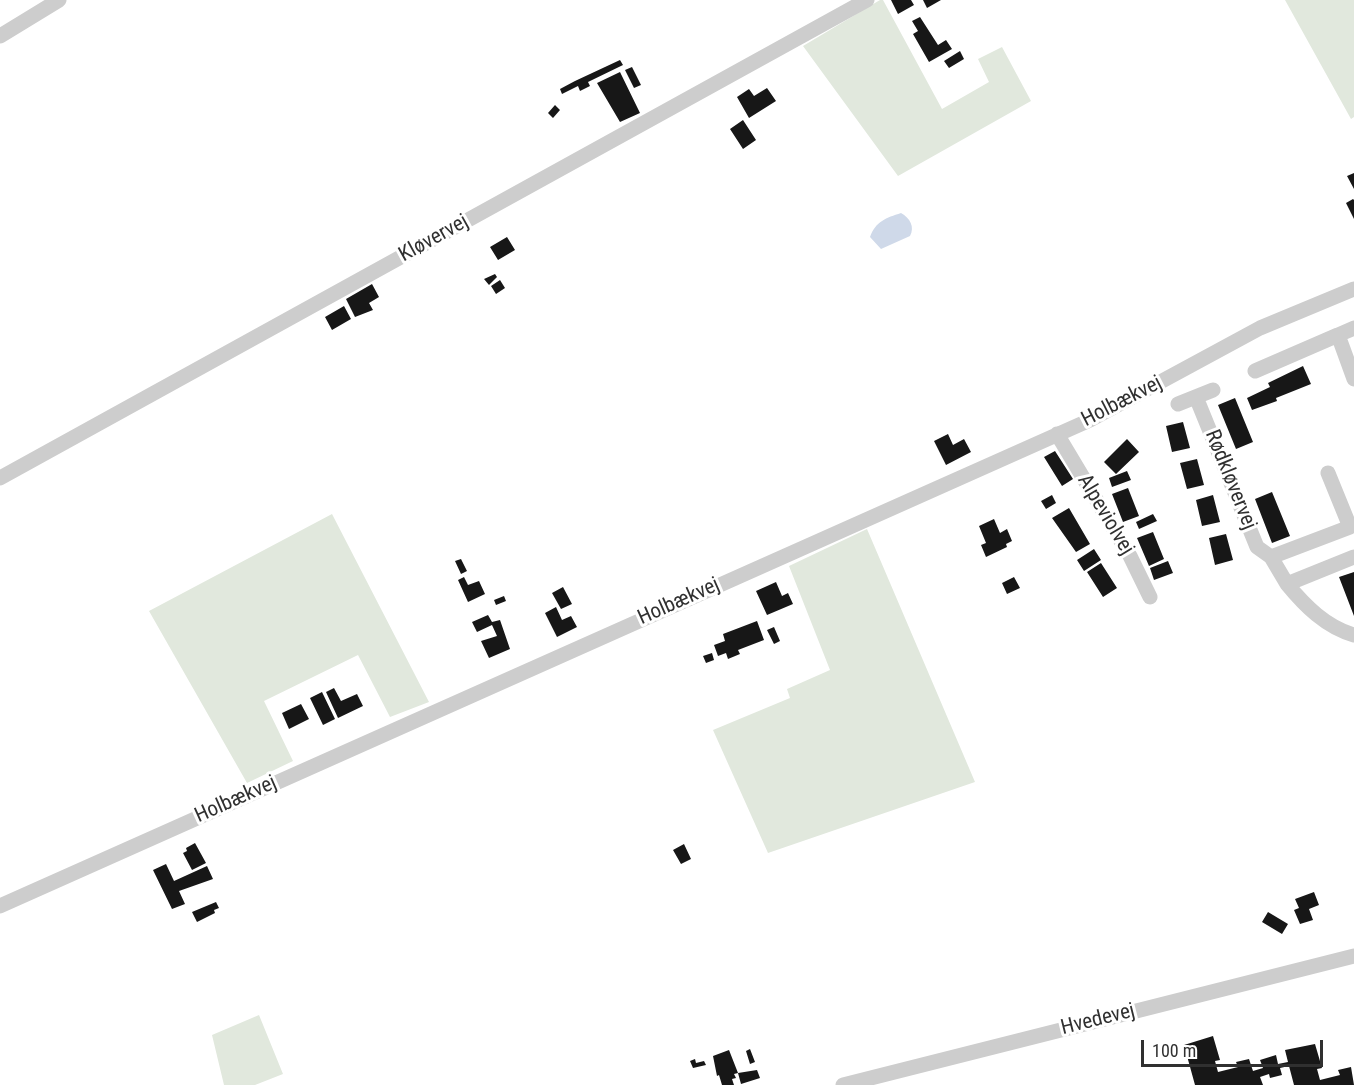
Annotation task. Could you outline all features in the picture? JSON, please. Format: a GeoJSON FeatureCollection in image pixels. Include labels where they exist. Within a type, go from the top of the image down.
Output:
{"type":"FeatureCollection","features":[{"type":"Feature","properties":{"kind":"street"},"geometry":{"type":"LineString","coordinates":[[0,36],[59,0]]}},
{"type":"Feature","properties":{"kind":"street","name":"Kløvervej"},"geometry":{"type":"LineString","coordinates":[[0,478],[867,0]]}},
{"type":"Feature","properties":{"kind":"street","name":"Holbækvej"},"geometry":{"type":"LineString","coordinates":[[0,906],[1057,434],[1131,399],[1260,327],[1354,290]]}},
{"type":"Feature","properties":{"kind":"street"},"geometry":{"type":"LineString","coordinates":[[1255,371],[1354,328]]}},
{"type":"Feature","properties":{"kind":"street"},"geometry":{"type":"LineString","coordinates":[[1338,335],[1354,379]]}},
{"type":"Feature","properties":{"kind":"street"},"geometry":{"type":"LineString","coordinates":[[1178,404],[1213,390]]}},
{"type":"Feature","properties":{"kind":"street","name":"Rødkløvervej"},"geometry":{"type":"LineString","coordinates":[[1197,397],[1257,547],[1271,557],[1287,584],[1303,604],[1323,620],[1354,635]]}},
{"type":"Feature","properties":{"kind":"street","name":"Alpeviolvej"},"geometry":{"type":"LineString","coordinates":[[1057,434],[1130,556],[1150,597]]}},
{"type":"Feature","properties":{"kind":"street"},"geometry":{"type":"LineString","coordinates":[[1271,557],[1350,527],[1328,472]]}},
{"type":"Feature","properties":{"kind":"street"},"geometry":{"type":"LineString","coordinates":[[1287,584],[1354,557]]}},
{"type":"Feature","properties":{"kind":"street","name":"Hvedevej"},"geometry":{"type":"LineString","coordinates":[[843,1085],[1354,956]]}},
{"type":"Feature","properties":{"kind":"shaded area"},"geometry":{"type":"Polygon","coordinates":[[[883,0],[942,109],[989,82],[978,59],[1002,47],[1031,101],[898,176],[803,46],[883,0]]]}},
{"type":"Feature","properties":{"kind":"shaded area"},"geometry":{"type":"Polygon","coordinates":[[[1285,0],[1354,0],[1354,117],[1351,119],[1285,0]]]}},
{"type":"Feature","properties":{"kind":"shaded area"},"geometry":{"type":"Polygon","coordinates":[[[332,514],[429,702],[390,717],[358,655],[264,701],[293,761],[247,783],[149,611],[332,514]]]}},
{"type":"Feature","properties":{"kind":"shaded area"},"geometry":{"type":"Polygon","coordinates":[[[867,529],[975,782],[768,853],[713,730],[790,698],[787,689],[830,670],[789,566],[867,529]]]}},
{"type":"Feature","properties":{"kind":"shaded area"},"geometry":{"type":"Polygon","coordinates":[[[259,1015],[283,1074],[255,1085],[224,1085],[212,1035],[259,1015]]]}},
{"type":"Feature","properties":{"kind":"water"},"geometry":{"type":"Polygon","coordinates":[[[901,213],[911,223],[910,236],[881,249],[870,237],[872,232],[882,221],[901,213]]]}},
{"type":"Feature","properties":{"kind":"building"},"geometry":{"type":"Polygon","coordinates":[[[891,0],[911,0],[914,5],[898,14],[891,0]]]}},
{"type":"Feature","properties":{"kind":"building"},"geometry":{"type":"Polygon","coordinates":[[[923,0],[941,0],[927,8],[923,0]]]}},
{"type":"Feature","properties":{"kind":"building"},"geometry":{"type":"Polygon","coordinates":[[[920,17],[938,45],[946,40],[952,49],[929,62],[913,34],[918,31],[912,21],[920,17]]]}},
{"type":"Feature","properties":{"kind":"building"},"geometry":{"type":"Polygon","coordinates":[[[960,51],[964,59],[949,68],[944,61],[960,51]]]}},
{"type":"Feature","properties":{"kind":"building"},"geometry":{"type":"Polygon","coordinates":[[[620,60],[623,65],[588,82],[590,86],[580,91],[578,86],[562,94],[560,89],[620,60]]]}},
{"type":"Feature","properties":{"kind":"building"},"geometry":{"type":"Polygon","coordinates":[[[632,67],[641,85],[634,88],[625,70],[632,67]]]}},
{"type":"Feature","properties":{"kind":"building"},"geometry":{"type":"Polygon","coordinates":[[[620,72],[640,113],[620,122],[597,83],[620,72]]]}},
{"type":"Feature","properties":{"kind":"building"},"geometry":{"type":"Polygon","coordinates":[[[767,88],[776,101],[749,118],[737,97],[749,89],[754,96],[767,88]]]}},
{"type":"Feature","properties":{"kind":"building"},"geometry":{"type":"Polygon","coordinates":[[[555,105],[560,110],[553,118],[548,113],[555,105]]]}},
{"type":"Feature","properties":{"kind":"building"},"geometry":{"type":"Polygon","coordinates":[[[743,120],[756,140],[743,149],[730,129],[743,120]]]}},
{"type":"Feature","properties":{"kind":"building"},"geometry":{"type":"Polygon","coordinates":[[[1354,173],[1354,189],[1347,176],[1354,173]]]}},
{"type":"Feature","properties":{"kind":"building"},"geometry":{"type":"Polygon","coordinates":[[[1354,200],[1354,219],[1346,203],[1354,200]]]}},
{"type":"Feature","properties":{"kind":"building"},"geometry":{"type":"Polygon","coordinates":[[[507,237],[515,250],[498,260],[490,247],[507,237]]]}},
{"type":"Feature","properties":{"kind":"building"},"geometry":{"type":"Polygon","coordinates":[[[495,274],[497,277],[489,285],[484,279],[495,274]]]}},
{"type":"Feature","properties":{"kind":"building"},"geometry":{"type":"Polygon","coordinates":[[[500,280],[505,288],[496,294],[491,286],[500,280]]]}},
{"type":"Feature","properties":{"kind":"building"},"geometry":{"type":"Polygon","coordinates":[[[372,284],[379,297],[369,303],[373,310],[355,317],[346,299],[372,284]]]}},
{"type":"Feature","properties":{"kind":"building"},"geometry":{"type":"Polygon","coordinates":[[[344,306],[351,319],[332,330],[325,317],[344,306]]]}},
{"type":"Feature","properties":{"kind":"building"},"geometry":{"type":"Polygon","coordinates":[[[1303,366],[1311,384],[1276,398],[1277,401],[1252,410],[1247,398],[1270,387],[1268,383],[1303,366]]]}},
{"type":"Feature","properties":{"kind":"building"},"geometry":{"type":"Polygon","coordinates":[[[1235,398],[1253,442],[1236,449],[1218,405],[1235,398]]]}},
{"type":"Feature","properties":{"kind":"building"},"geometry":{"type":"Polygon","coordinates":[[[1183,422],[1190,448],[1172,452],[1166,426],[1183,422]]]}},
{"type":"Feature","properties":{"kind":"building"},"geometry":{"type":"Polygon","coordinates":[[[948,434],[953,445],[964,439],[971,452],[946,465],[934,441],[948,434]]]}},
{"type":"Feature","properties":{"kind":"building"},"geometry":{"type":"Polygon","coordinates":[[[1127,439],[1139,452],[1116,474],[1104,462],[1127,439]]]}},
{"type":"Feature","properties":{"kind":"building"},"geometry":{"type":"Polygon","coordinates":[[[1055,451],[1073,479],[1062,486],[1044,457],[1055,451]]]}},
{"type":"Feature","properties":{"kind":"building"},"geometry":{"type":"Polygon","coordinates":[[[1197,459],[1204,485],[1187,489],[1180,463],[1197,459]]]}},
{"type":"Feature","properties":{"kind":"building"},"geometry":{"type":"Polygon","coordinates":[[[1127,471],[1131,480],[1112,487],[1109,478],[1127,471]]]}},
{"type":"Feature","properties":{"kind":"building"},"geometry":{"type":"Polygon","coordinates":[[[1128,488],[1139,516],[1123,522],[1112,494],[1128,488]]]}},
{"type":"Feature","properties":{"kind":"building"},"geometry":{"type":"Polygon","coordinates":[[[1272,492],[1290,536],[1272,543],[1255,499],[1272,492]]]}},
{"type":"Feature","properties":{"kind":"building"},"geometry":{"type":"Polygon","coordinates":[[[1052,495],[1056,503],[1046,509],[1041,501],[1052,495]]]}},
{"type":"Feature","properties":{"kind":"building"},"geometry":{"type":"Polygon","coordinates":[[[1213,495],[1220,522],[1202,526],[1196,500],[1213,495]]]}},
{"type":"Feature","properties":{"kind":"building"},"geometry":{"type":"Polygon","coordinates":[[[1069,508],[1090,544],[1076,552],[1052,518],[1069,508]]]}},
{"type":"Feature","properties":{"kind":"building"},"geometry":{"type":"Polygon","coordinates":[[[1153,514],[1157,521],[1139,529],[1136,522],[1153,514]]]}},
{"type":"Feature","properties":{"kind":"building"},"geometry":{"type":"Polygon","coordinates":[[[994,519],[1000,533],[1007,529],[1012,541],[1006,544],[1007,547],[986,557],[981,545],[986,543],[979,526],[994,519]]]}},
{"type":"Feature","properties":{"kind":"building"},"geometry":{"type":"Polygon","coordinates":[[[1153,532],[1164,559],[1149,566],[1137,538],[1153,532]]]}},
{"type":"Feature","properties":{"kind":"building"},"geometry":{"type":"Polygon","coordinates":[[[1226,534],[1233,560],[1215,565],[1209,538],[1226,534]]]}},
{"type":"Feature","properties":{"kind":"building"},"geometry":{"type":"Polygon","coordinates":[[[1094,549],[1101,560],[1084,571],[1077,560],[1094,549]]]}},
{"type":"Feature","properties":{"kind":"building"},"geometry":{"type":"Polygon","coordinates":[[[461,559],[467,571],[461,574],[455,561],[461,559]]]}},
{"type":"Feature","properties":{"kind":"building"},"geometry":{"type":"Polygon","coordinates":[[[1168,561],[1173,573],[1154,580],[1150,568],[1168,561]]]}},
{"type":"Feature","properties":{"kind":"building"},"geometry":{"type":"Polygon","coordinates":[[[1101,563],[1117,588],[1103,597],[1087,572],[1101,563]]]}},
{"type":"Feature","properties":{"kind":"building"},"geometry":{"type":"Polygon","coordinates":[[[1354,572],[1354,616],[1339,577],[1354,572]]]}},
{"type":"Feature","properties":{"kind":"building"},"geometry":{"type":"Polygon","coordinates":[[[464,577],[468,585],[479,581],[485,594],[468,602],[458,580],[464,577]]]}},
{"type":"Feature","properties":{"kind":"building"},"geometry":{"type":"Polygon","coordinates":[[[1014,577],[1020,588],[1007,594],[1002,583],[1014,577]]]}},
{"type":"Feature","properties":{"kind":"building"},"geometry":{"type":"Polygon","coordinates":[[[776,582],[782,596],[788,593],[793,604],[767,615],[756,591],[776,582]]]}},
{"type":"Feature","properties":{"kind":"building"},"geometry":{"type":"Polygon","coordinates":[[[563,587],[572,604],[561,609],[552,593],[563,587]]]}},
{"type":"Feature","properties":{"kind":"building"},"geometry":{"type":"Polygon","coordinates":[[[504,596],[506,601],[496,605],[494,600],[504,596]]]}},
{"type":"Feature","properties":{"kind":"building"},"geometry":{"type":"Polygon","coordinates":[[[556,607],[562,620],[571,616],[577,627],[557,637],[545,613],[556,607]]]}},
{"type":"Feature","properties":{"kind":"building"},"geometry":{"type":"Polygon","coordinates":[[[488,615],[492,622],[500,620],[510,649],[489,658],[481,641],[497,636],[492,625],[477,632],[472,622],[488,615]]]}},
{"type":"Feature","properties":{"kind":"building"},"geometry":{"type":"Polygon","coordinates":[[[757,621],[764,640],[738,650],[740,654],[728,659],[726,653],[718,656],[714,645],[725,641],[723,634],[757,621]]]}},
{"type":"Feature","properties":{"kind":"building"},"geometry":{"type":"Polygon","coordinates":[[[774,627],[780,641],[774,644],[767,630],[774,627]]]}},
{"type":"Feature","properties":{"kind":"building"},"geometry":{"type":"Polygon","coordinates":[[[712,653],[714,660],[706,663],[703,656],[712,653]]]}},
{"type":"Feature","properties":{"kind":"building"},"geometry":{"type":"Polygon","coordinates":[[[334,688],[341,701],[357,694],[363,706],[338,718],[326,692],[334,688]]]}},
{"type":"Feature","properties":{"kind":"building"},"geometry":{"type":"Polygon","coordinates":[[[322,692],[335,719],[323,725],[310,698],[322,692]]]}},
{"type":"Feature","properties":{"kind":"building"},"geometry":{"type":"Polygon","coordinates":[[[301,704],[309,719],[289,729],[282,713],[301,704]]]}},
{"type":"Feature","properties":{"kind":"building"},"geometry":{"type":"Polygon","coordinates":[[[195,843],[206,863],[192,870],[183,853],[187,851],[186,848],[195,843]]]}},
{"type":"Feature","properties":{"kind":"building"},"geometry":{"type":"Polygon","coordinates":[[[684,844],[691,859],[681,864],[673,850],[684,844]]]}},
{"type":"Feature","properties":{"kind":"building"},"geometry":{"type":"Polygon","coordinates":[[[166,864],[174,881],[207,866],[213,879],[179,891],[185,904],[172,909],[153,870],[166,864]]]}},
{"type":"Feature","properties":{"kind":"building"},"geometry":{"type":"Polygon","coordinates":[[[1314,892],[1319,905],[1309,909],[1313,920],[1300,924],[1294,910],[1299,908],[1295,899],[1314,892]]]}},
{"type":"Feature","properties":{"kind":"building"},"geometry":{"type":"Polygon","coordinates":[[[216,902],[219,908],[214,910],[215,913],[197,922],[192,912],[216,902]]]}},
{"type":"Feature","properties":{"kind":"building"},"geometry":{"type":"Polygon","coordinates":[[[1268,912],[1288,924],[1282,934],[1262,922],[1268,912]]]}},
{"type":"Feature","properties":{"kind":"building"},"geometry":{"type":"Polygon","coordinates":[[[1213,1036],[1220,1060],[1215,1061],[1218,1072],[1238,1067],[1236,1062],[1249,1059],[1253,1071],[1263,1068],[1260,1060],[1276,1055],[1278,1064],[1288,1062],[1285,1050],[1315,1044],[1322,1068],[1317,1069],[1320,1080],[1340,1075],[1338,1070],[1351,1067],[1354,1085],[1294,1085],[1289,1066],[1280,1068],[1282,1075],[1270,1078],[1269,1074],[1260,1077],[1263,1085],[1195,1085],[1184,1045],[1213,1036]]]}},
{"type":"Feature","properties":{"kind":"building"},"geometry":{"type":"Polygon","coordinates":[[[750,1049],[755,1062],[750,1064],[746,1051],[750,1049]]]}},
{"type":"Feature","properties":{"kind":"building"},"geometry":{"type":"Polygon","coordinates":[[[729,1050],[738,1073],[734,1074],[736,1078],[732,1079],[734,1085],[722,1085],[719,1075],[717,1076],[713,1056],[729,1050]]]}},
{"type":"Feature","properties":{"kind":"building"},"geometry":{"type":"Polygon","coordinates":[[[695,1059],[696,1063],[704,1061],[706,1065],[693,1068],[690,1061],[695,1059]]]}},
{"type":"Feature","properties":{"kind":"building"},"geometry":{"type":"Polygon","coordinates":[[[757,1070],[760,1078],[741,1084],[738,1073],[757,1070]]]}}]}
